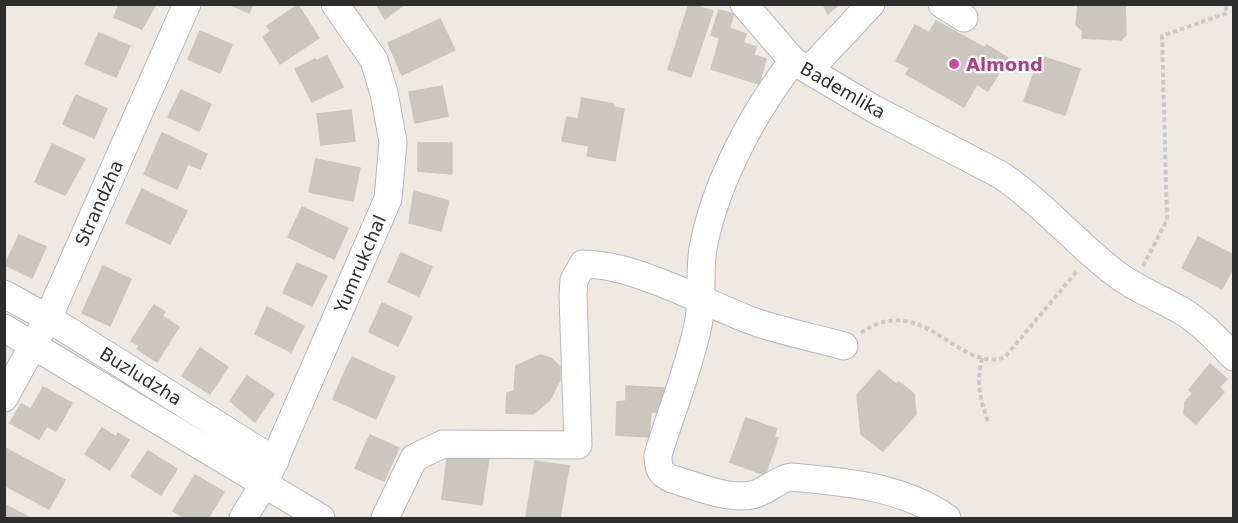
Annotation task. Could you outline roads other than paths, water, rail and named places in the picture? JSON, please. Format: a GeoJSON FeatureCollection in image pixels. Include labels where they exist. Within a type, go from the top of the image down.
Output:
{"type":"FeatureCollection","features":[{"type":"Feature","properties":{"kind":"street","name":"Strandzha"},"geometry":{"type":"LineString","coordinates":[[4,399],[48,318],[187,4]]}},
{"type":"Feature","properties":{"kind":"street","name":"Yumrukchal"},"geometry":{"type":"LineString","coordinates":[[243,519],[270,472],[388,199],[393,142],[384,93],[374,60],[336,4]]}},
{"type":"Feature","properties":{"kind":"street","name":"Bademlika"},"geometry":{"type":"LineString","coordinates":[[744,4],[801,65],[874,109],[959,152],[1019,187],[1092,254],[1132,286],[1183,312],[1207,330],[1233,357]]}},
{"type":"Feature","properties":{"kind":"street"},"geometry":{"type":"LineString","coordinates":[[871,4],[768,93],[746,133],[719,195],[704,242],[699,272],[699,323],[658,455],[658,468],[665,476],[742,497],[759,493],[782,478],[860,483],[925,503],[947,519]]}},
{"type":"Feature","properties":{"kind":"street"},"geometry":{"type":"LineString","coordinates":[[385,519],[414,458],[443,444],[578,445],[573,296],[574,280],[583,264],[603,264],[700,298],[758,323],[843,346]]}},
{"type":"Feature","properties":{"kind":"street","name":"Buzludzha"},"geometry":{"type":"LineString","coordinates":[[4,294],[48,318],[270,472]]}},
{"type":"Feature","properties":{"kind":"street","name":"Buzludzha"},"geometry":{"type":"LineString","coordinates":[[4,328],[270,472]]}},
{"type":"Feature","properties":{"kind":"street"},"geometry":{"type":"LineString","coordinates":[[270,472],[321,519]]}},
{"type":"Feature","properties":{"kind":"place","name":"Almond"},"geometry":{"type":"Point","coordinates":[954,64]}}]}
